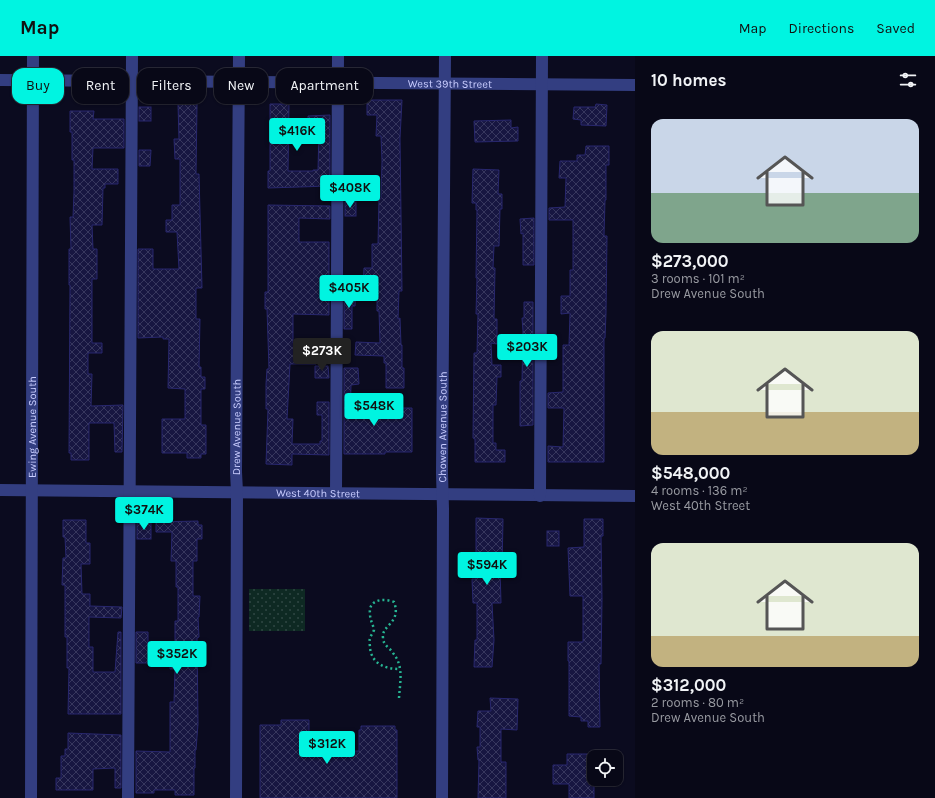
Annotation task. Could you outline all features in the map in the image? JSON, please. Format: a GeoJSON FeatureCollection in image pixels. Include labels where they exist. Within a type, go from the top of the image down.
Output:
{"type":"FeatureCollection","features":[{"type":"Feature","properties":{"kind":"street","name":"Ewing Avenue South"},"geometry":{"type":"LineString","coordinates":[[33,56],[33,68]]}},
{"type":"Feature","properties":{"kind":"street"},"geometry":{"type":"LineString","coordinates":[[128,798],[132,56]]}},
{"type":"Feature","properties":{"kind":"street","name":"Drew Avenue South"},"geometry":{"type":"LineString","coordinates":[[239,56],[239,68]]}},
{"type":"Feature","properties":{"kind":"street"},"geometry":{"type":"LineString","coordinates":[[338,56],[338,68]]}},
{"type":"Feature","properties":{"kind":"street","name":"Chowen Avenue South"},"geometry":{"type":"LineString","coordinates":[[442,798],[442,465],[445,56]]}},
{"type":"Feature","properties":{"kind":"street"},"geometry":{"type":"LineString","coordinates":[[540,496],[542,56]]}},
{"type":"Feature","properties":{"kind":"street","name":"West 39th Street"},"geometry":{"type":"LineString","coordinates":[[0,80],[12,80]]}},
{"type":"Feature","properties":{"kind":"street","name":"West 39th Street"},"geometry":{"type":"LineString","coordinates":[[64,80],[214,81]]}},
{"type":"Feature","properties":{"kind":"street","name":"West 39th Street"},"geometry":{"type":"LineString","coordinates":[[373,83],[635,85]]}},
{"type":"Feature","properties":{"kind":"street","name":"Ewing Avenue South"},"geometry":{"type":"LineString","coordinates":[[31,798],[33,104]]}},
{"type":"Feature","properties":{"kind":"street","name":"Drew Avenue South"},"geometry":{"type":"LineString","coordinates":[[236,798],[238,104]]}},
{"type":"Feature","properties":{"kind":"street"},"geometry":{"type":"LineString","coordinates":[[336,493],[338,104]]}},
{"type":"Feature","properties":{"kind":"street","name":"West 40th Street"},"geometry":{"type":"LineString","coordinates":[[0,490],[635,496]]}},
{"type":"Feature","properties":{"kind":"path"},"geometry":{"type":"LineString","coordinates":[[399,698],[401,676],[400,669],[399,663],[382,637],[383,632],[395,619],[397,609],[394,602],[388,599],[380,599],[375,601],[371,607],[370,613],[374,630],[370,638],[371,656],[375,662],[383,666],[392,669],[400,669]]}},
{"type":"Feature","properties":{"kind":"green space"},"geometry":{"type":"Polygon","coordinates":[[[249,589],[305,589],[305,631],[249,631],[249,589]]]}},
{"type":"Feature","properties":{"kind":"building"},"geometry":{"type":"Polygon","coordinates":[[[373,100],[402,100],[400,138],[402,291],[399,291],[398,319],[400,318],[404,388],[386,388],[386,363],[384,363],[384,356],[355,355],[356,342],[380,343],[377,290],[363,290],[364,268],[372,268],[372,244],[378,244],[382,161],[381,136],[376,136],[377,115],[367,115],[367,104],[373,104],[373,100]]]}},
{"type":"Feature","properties":{"kind":"building"},"geometry":{"type":"Polygon","coordinates":[[[178,104],[197,104],[196,174],[199,174],[202,288],[196,288],[196,319],[200,319],[199,367],[201,367],[201,377],[205,377],[205,389],[201,389],[201,425],[206,425],[206,454],[201,454],[201,458],[187,458],[187,453],[162,453],[162,419],[185,419],[185,389],[168,388],[169,339],[163,339],[163,337],[138,338],[138,249],[153,249],[153,269],[179,269],[177,232],[166,232],[166,220],[172,220],[172,205],[180,205],[180,159],[175,159],[174,139],[179,139],[178,104]]]}},
{"type":"Feature","properties":{"kind":"building"},"geometry":{"type":"Polygon","coordinates":[[[270,104],[289,104],[288,171],[318,170],[319,130],[308,130],[308,116],[330,115],[330,186],[268,188],[268,171],[270,171],[270,104]]]}},
{"type":"Feature","properties":{"kind":"building"},"geometry":{"type":"Polygon","coordinates":[[[596,104],[607,105],[606,126],[581,125],[581,120],[573,119],[574,107],[595,107],[596,104]]]}},
{"type":"Feature","properties":{"kind":"building"},"geometry":{"type":"Polygon","coordinates":[[[139,107],[151,107],[151,121],[139,121],[139,107]]]}},
{"type":"Feature","properties":{"kind":"building"},"geometry":{"type":"Polygon","coordinates":[[[70,111],[94,111],[93,119],[124,119],[124,148],[93,148],[92,169],[118,169],[118,184],[105,184],[105,188],[103,188],[102,225],[92,225],[93,249],[97,249],[97,279],[92,279],[92,343],[102,343],[102,353],[88,353],[88,374],[92,374],[91,406],[123,405],[122,452],[115,452],[114,423],[89,423],[89,460],[71,460],[71,453],[69,453],[69,249],[71,249],[70,217],[73,217],[74,192],[74,160],[72,160],[70,111]]]}},
{"type":"Feature","properties":{"kind":"building"},"geometry":{"type":"Polygon","coordinates":[[[511,120],[511,128],[518,127],[518,141],[475,142],[474,121],[511,120]]]}},
{"type":"Feature","properties":{"kind":"building"},"geometry":{"type":"Polygon","coordinates":[[[586,146],[609,146],[609,165],[606,165],[604,236],[607,236],[606,313],[604,338],[604,462],[548,462],[548,446],[563,447],[564,408],[548,408],[548,393],[563,392],[563,345],[569,345],[570,313],[561,314],[561,296],[570,296],[570,270],[573,270],[573,220],[549,220],[549,208],[565,207],[566,178],[559,178],[560,161],[577,161],[577,155],[585,155],[586,146]]]}},
{"type":"Feature","properties":{"kind":"building"},"geometry":{"type":"Polygon","coordinates":[[[139,150],[151,150],[150,166],[139,166],[139,150]]]}},
{"type":"Feature","properties":{"kind":"building"},"geometry":{"type":"Polygon","coordinates":[[[473,169],[499,170],[498,194],[502,194],[499,246],[494,246],[493,268],[495,268],[494,319],[497,319],[497,344],[491,343],[492,365],[501,365],[501,377],[497,377],[496,405],[493,405],[493,443],[496,443],[496,450],[505,450],[505,462],[475,462],[475,439],[473,438],[474,353],[477,353],[478,314],[476,314],[477,210],[476,203],[472,203],[473,169]]]}},
{"type":"Feature","properties":{"kind":"building"},"geometry":{"type":"Polygon","coordinates":[[[345,202],[356,202],[356,216],[345,216],[345,202]]]}},
{"type":"Feature","properties":{"kind":"building"},"geometry":{"type":"Polygon","coordinates":[[[268,205],[330,206],[330,219],[299,218],[299,242],[329,242],[329,315],[293,314],[293,343],[295,343],[295,345],[317,345],[316,364],[290,364],[287,419],[293,419],[292,444],[320,444],[320,441],[322,441],[322,415],[317,415],[317,402],[329,402],[329,455],[292,454],[292,465],[266,464],[268,409],[266,409],[266,384],[267,369],[269,369],[265,292],[268,292],[268,205]]]}},
{"type":"Feature","properties":{"kind":"building"},"geometry":{"type":"Polygon","coordinates":[[[534,218],[534,265],[523,265],[523,233],[521,234],[520,219],[534,218]]]}},
{"type":"Feature","properties":{"kind":"building"},"geometry":{"type":"Polygon","coordinates":[[[344,291],[356,292],[355,306],[352,306],[352,329],[344,329],[344,291]]]}},
{"type":"Feature","properties":{"kind":"building"},"geometry":{"type":"Polygon","coordinates":[[[524,302],[533,302],[533,425],[520,426],[520,381],[522,381],[523,331],[522,318],[524,318],[524,302]]]}},
{"type":"Feature","properties":{"kind":"building"},"geometry":{"type":"Polygon","coordinates":[[[315,366],[328,366],[329,378],[315,378],[315,366]]]}},
{"type":"Feature","properties":{"kind":"building"},"geometry":{"type":"Polygon","coordinates":[[[344,368],[358,368],[359,384],[351,385],[350,418],[398,419],[398,408],[412,408],[412,452],[385,452],[385,454],[344,454],[344,368]]]}},
{"type":"Feature","properties":{"kind":"building"},"geometry":{"type":"Polygon","coordinates":[[[476,518],[503,519],[502,569],[500,569],[501,603],[492,603],[494,640],[492,667],[474,667],[475,640],[477,640],[477,603],[473,603],[472,579],[476,579],[476,518]]]}},
{"type":"Feature","properties":{"kind":"building"},"geometry":{"type":"Polygon","coordinates":[[[584,519],[603,519],[603,536],[601,536],[601,664],[599,664],[600,727],[588,727],[588,721],[581,721],[581,717],[569,716],[568,642],[583,642],[583,596],[570,596],[568,548],[584,547],[584,519]]]}},
{"type":"Feature","properties":{"kind":"building"},"geometry":{"type":"Polygon","coordinates":[[[63,520],[86,520],[86,543],[90,543],[90,564],[81,564],[82,594],[90,594],[90,606],[122,607],[121,618],[89,617],[89,647],[93,647],[93,672],[115,672],[118,632],[121,632],[121,714],[68,714],[69,668],[67,668],[67,637],[65,637],[65,585],[62,585],[63,558],[66,558],[65,537],[63,537],[63,520]]]}},
{"type":"Feature","properties":{"kind":"building"},"geometry":{"type":"Polygon","coordinates":[[[198,521],[198,525],[202,525],[202,539],[197,539],[197,561],[193,561],[193,596],[200,596],[198,617],[199,637],[197,638],[198,724],[195,750],[194,795],[175,795],[175,790],[154,790],[154,793],[136,793],[136,751],[170,752],[170,702],[174,702],[175,669],[170,669],[170,663],[136,663],[136,632],[148,632],[148,647],[175,648],[175,621],[178,621],[178,587],[176,587],[176,561],[171,561],[172,532],[156,532],[156,522],[198,521]]]}},
{"type":"Feature","properties":{"kind":"building"},"geometry":{"type":"Polygon","coordinates":[[[137,523],[151,523],[151,539],[137,539],[137,523]]]}},
{"type":"Feature","properties":{"kind":"building"},"geometry":{"type":"Polygon","coordinates":[[[547,531],[559,531],[559,546],[547,546],[547,531]]]}},
{"type":"Feature","properties":{"kind":"building"},"geometry":{"type":"Polygon","coordinates":[[[490,698],[518,699],[517,730],[501,729],[501,762],[506,762],[506,798],[478,798],[479,760],[477,747],[480,747],[480,727],[477,727],[478,711],[491,711],[490,698]]]}},
{"type":"Feature","properties":{"kind":"building"},"geometry":{"type":"Polygon","coordinates":[[[281,720],[309,720],[309,751],[359,751],[359,730],[361,730],[361,726],[395,726],[395,730],[397,730],[397,798],[260,798],[260,725],[281,725],[281,720]]]}},
{"type":"Feature","properties":{"kind":"building"},"geometry":{"type":"Polygon","coordinates":[[[68,733],[121,735],[121,788],[115,788],[115,768],[93,769],[93,790],[56,790],[56,778],[61,778],[61,756],[65,756],[65,749],[68,749],[68,733]]]}},
{"type":"Feature","properties":{"kind":"building"},"geometry":{"type":"Polygon","coordinates":[[[567,754],[587,754],[587,786],[594,786],[594,798],[569,798],[569,784],[553,784],[553,765],[567,765],[567,754]]]}}]}
